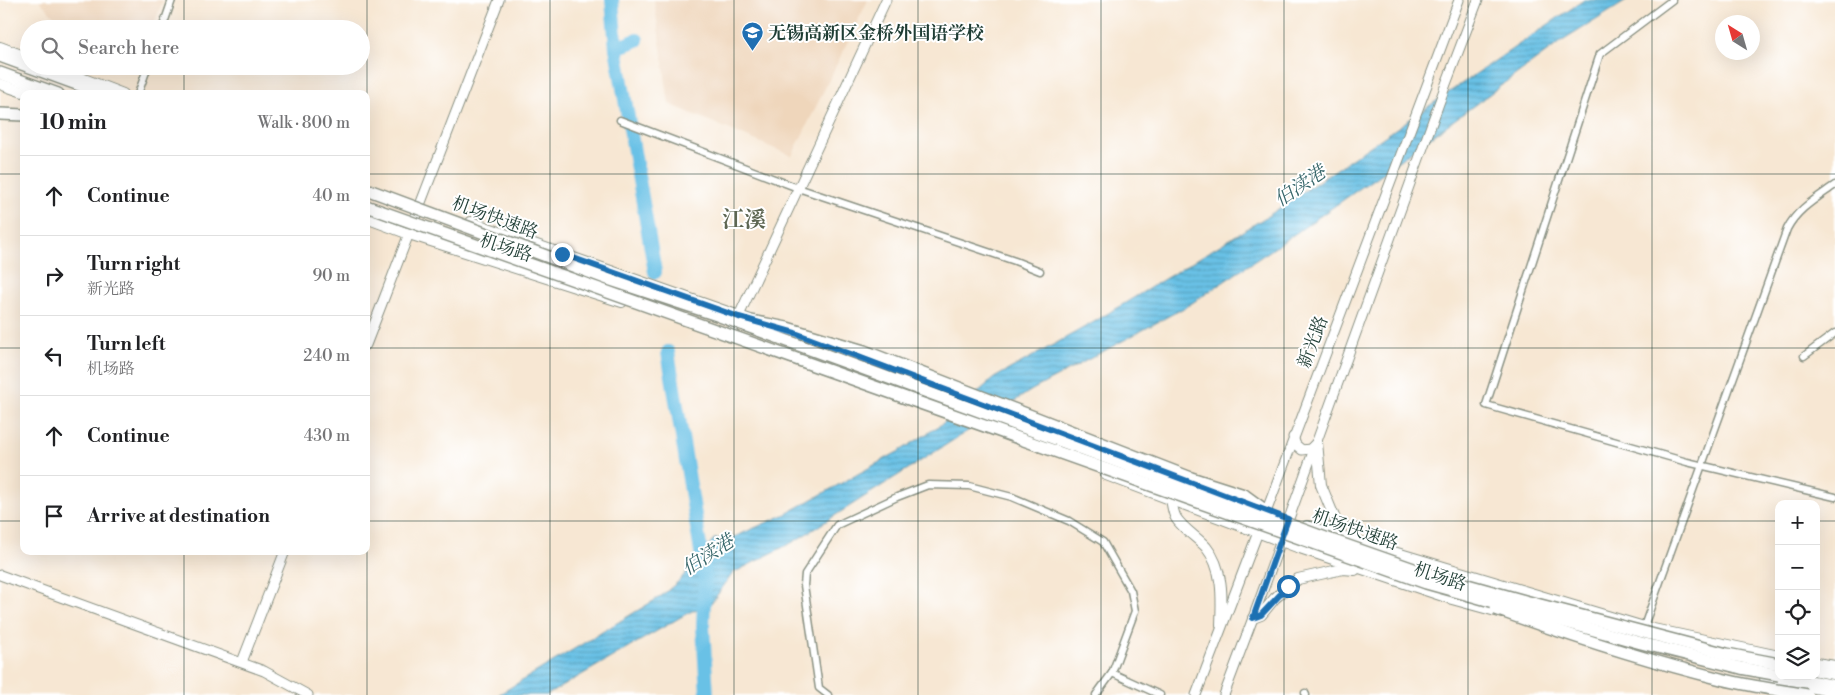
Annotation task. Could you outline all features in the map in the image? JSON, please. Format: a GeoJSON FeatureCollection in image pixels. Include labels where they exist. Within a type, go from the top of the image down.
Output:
{"type":"FeatureCollection","features":[{"type":"Feature","properties":{"kind":"highway"},"geometry":{"type":"LineString","coordinates":[[0,56],[20,63]]}},
{"type":"Feature","properties":{"kind":"highway"},"geometry":{"type":"LineString","coordinates":[[0,73],[47,90]]}},
{"type":"Feature","properties":{"kind":"highway"},"geometry":{"type":"LineString","coordinates":[[52,75],[93,90]]}},
{"type":"Feature","properties":{"kind":"highway"},"geometry":{"type":"LineString","coordinates":[[0,114],[20,115]]}},
{"type":"Feature","properties":{"kind":"highway","name":"机场快速路"},"geometry":{"type":"LineString","coordinates":[[370,190],[608,279],[717,315],[1322,537],[1428,574],[1525,602],[1727,654],[1775,663]]}},
{"type":"Feature","properties":{"kind":"highway","name":"机场快速路"},"geometry":{"type":"LineString","coordinates":[[370,207],[1426,583],[1641,643],[1741,668],[1775,674]]}},
{"type":"Feature","properties":{"kind":"highway"},"geometry":{"type":"LineString","coordinates":[[717,315],[787,328],[864,352],[1182,474],[1244,495],[1266,511]]}},
{"type":"Feature","properties":{"kind":"highway"},"geometry":{"type":"LineString","coordinates":[[1426,583],[1563,634],[1722,679],[1807,695]]}},
{"type":"Feature","properties":{"kind":"highway"},"geometry":{"type":"LineString","coordinates":[[1820,671],[1835,674]]}},
{"type":"Feature","properties":{"kind":"highway"},"geometry":{"type":"LineString","coordinates":[[1805,680],[1835,686]]}},
{"type":"Feature","properties":{"kind":"main road"},"geometry":{"type":"LineString","coordinates":[[370,335],[499,0]]}},
{"type":"Feature","properties":{"kind":"main road"},"geometry":{"type":"LineString","coordinates":[[729,337],[886,0]]}},
{"type":"Feature","properties":{"kind":"main road","name":"新光路"},"geometry":{"type":"LineString","coordinates":[[1196,695],[1459,0]]}},
{"type":"Feature","properties":{"kind":"main road","name":"新光路"},"geometry":{"type":"LineString","coordinates":[[1224,695],[1478,0]]}},
{"type":"Feature","properties":{"kind":"main road"},"geometry":{"type":"LineString","coordinates":[[0,47],[20,55]]}},
{"type":"Feature","properties":{"kind":"main road"},"geometry":{"type":"LineString","coordinates":[[73,75],[113,90]]}},
{"type":"Feature","properties":{"kind":"main road"},"geometry":{"type":"LineString","coordinates":[[0,84],[20,91]]}},
{"type":"Feature","properties":{"kind":"main road","name":"机场路"},"geometry":{"type":"LineString","coordinates":[[370,186],[739,317],[795,333],[1288,519],[1644,627],[1775,655]]}},
{"type":"Feature","properties":{"kind":"main road","name":"机场路"},"geometry":{"type":"LineString","coordinates":[[370,219],[729,337],[1171,499],[1280,541],[1452,599],[1735,672],[1835,692]]}},
{"type":"Feature","properties":{"kind":"main road"},"geometry":{"type":"LineString","coordinates":[[1293,437],[1296,445],[1302,450],[1310,449],[1317,442]]}},
{"type":"Feature","properties":{"kind":"main road"},"geometry":{"type":"LineString","coordinates":[[1317,442],[1320,485],[1342,536]]}},
{"type":"Feature","properties":{"kind":"main road"},"geometry":{"type":"LineString","coordinates":[[1171,499],[1175,517],[1207,548],[1215,562],[1220,579],[1222,598],[1221,625]]}},
{"type":"Feature","properties":{"kind":"main road"},"geometry":{"type":"LineString","coordinates":[[242,662],[283,555]]}},
{"type":"Feature","properties":{"kind":"main road"},"geometry":{"type":"LineString","coordinates":[[1253,618],[1261,615],[1275,598],[1298,579],[1343,569],[1368,570]]}},
{"type":"Feature","properties":{"kind":"main road"},"geometry":{"type":"LineString","coordinates":[[0,575],[242,662],[264,671],[308,695]]}},
{"type":"Feature","properties":{"kind":"main road"},"geometry":{"type":"LineString","coordinates":[[1820,664],[1835,666]]}},
{"type":"Feature","properties":{"kind":"street"},"geometry":{"type":"LineString","coordinates":[[165,20],[172,0]]}},
{"type":"Feature","properties":{"kind":"street"},"geometry":{"type":"LineString","coordinates":[[1672,0],[1600,54],[1486,405],[1702,465],[1835,497]]}},
{"type":"Feature","properties":{"kind":"street"},"geometry":{"type":"LineString","coordinates":[[139,90],[145,75]]}},
{"type":"Feature","properties":{"kind":"street"},"geometry":{"type":"LineString","coordinates":[[620,120],[798,188],[1040,271]]}},
{"type":"Feature","properties":{"kind":"street"},"geometry":{"type":"LineString","coordinates":[[1637,647],[1787,229],[1792,219],[1803,208],[1835,185]]}},
{"type":"Feature","properties":{"kind":"street"},"geometry":{"type":"LineString","coordinates":[[1804,356],[1835,333]]}},
{"type":"Feature","properties":{"kind":"street"},"geometry":{"type":"LineString","coordinates":[[828,695],[818,688],[804,586],[805,574],[838,525],[897,497],[928,485],[969,486],[1012,497],[1069,521],[1103,542],[1131,591],[1136,611],[1112,673],[1096,695]]}},
{"type":"Feature","properties":{"kind":"street"},"geometry":{"type":"LineString","coordinates":[[1112,673],[1160,695]]}},
{"type":"Feature","properties":{"kind":"shaded area"},"geometry":{"type":"Polygon","coordinates":[[[39,0],[163,0],[155,20],[58,20],[39,0]]]}},
{"type":"Feature","properties":{"kind":"shaded area","name":"无锡高新区金桥外国语学校"},"geometry":{"type":"Polygon","coordinates":[[[654,0],[868,0],[792,156],[669,104],[654,0]]]}},
{"type":"Feature","properties":{"kind":"water","name":"伯渎港"},"geometry":{"type":"Polygon","coordinates":[[[1584,0],[1628,0],[1559,43],[1379,175],[1189,305],[1032,390],[795,541],[733,573],[712,602],[686,614],[547,695],[498,695],[660,597],[679,581],[714,539],[732,538],[786,514],[903,449],[942,424],[994,378],[1094,322],[1271,214],[1584,0]]]}},
{"type":"Feature","properties":{"kind":"waterway"},"geometry":{"type":"LineString","coordinates":[[612,0],[616,48],[655,272]]}},
{"type":"Feature","properties":{"kind":"waterway"},"geometry":{"type":"LineString","coordinates":[[616,48],[637,40]]}},
{"type":"Feature","properties":{"kind":"waterway","name":"伯渎港"},"geometry":{"type":"LineString","coordinates":[[668,352],[705,576],[703,626],[707,695]]}},
{"type":"Feature","properties":{"kind":"place","name":"无锡高新区金桥外国语学校"},"geometry":{"type":"Point","coordinates":[752,52]}},
{"type":"Feature","properties":{"kind":"district","name":"江溪"},"geometry":{"type":"Point","coordinates":[744,220]}},
{"type":"Feature","properties":{"kind":"route"},"geometry":{"type":"LineString","coordinates":[[562,254],[739,317],[795,333],[1288,519],[1253,618],[1261,615],[1288,586]]}}]}
